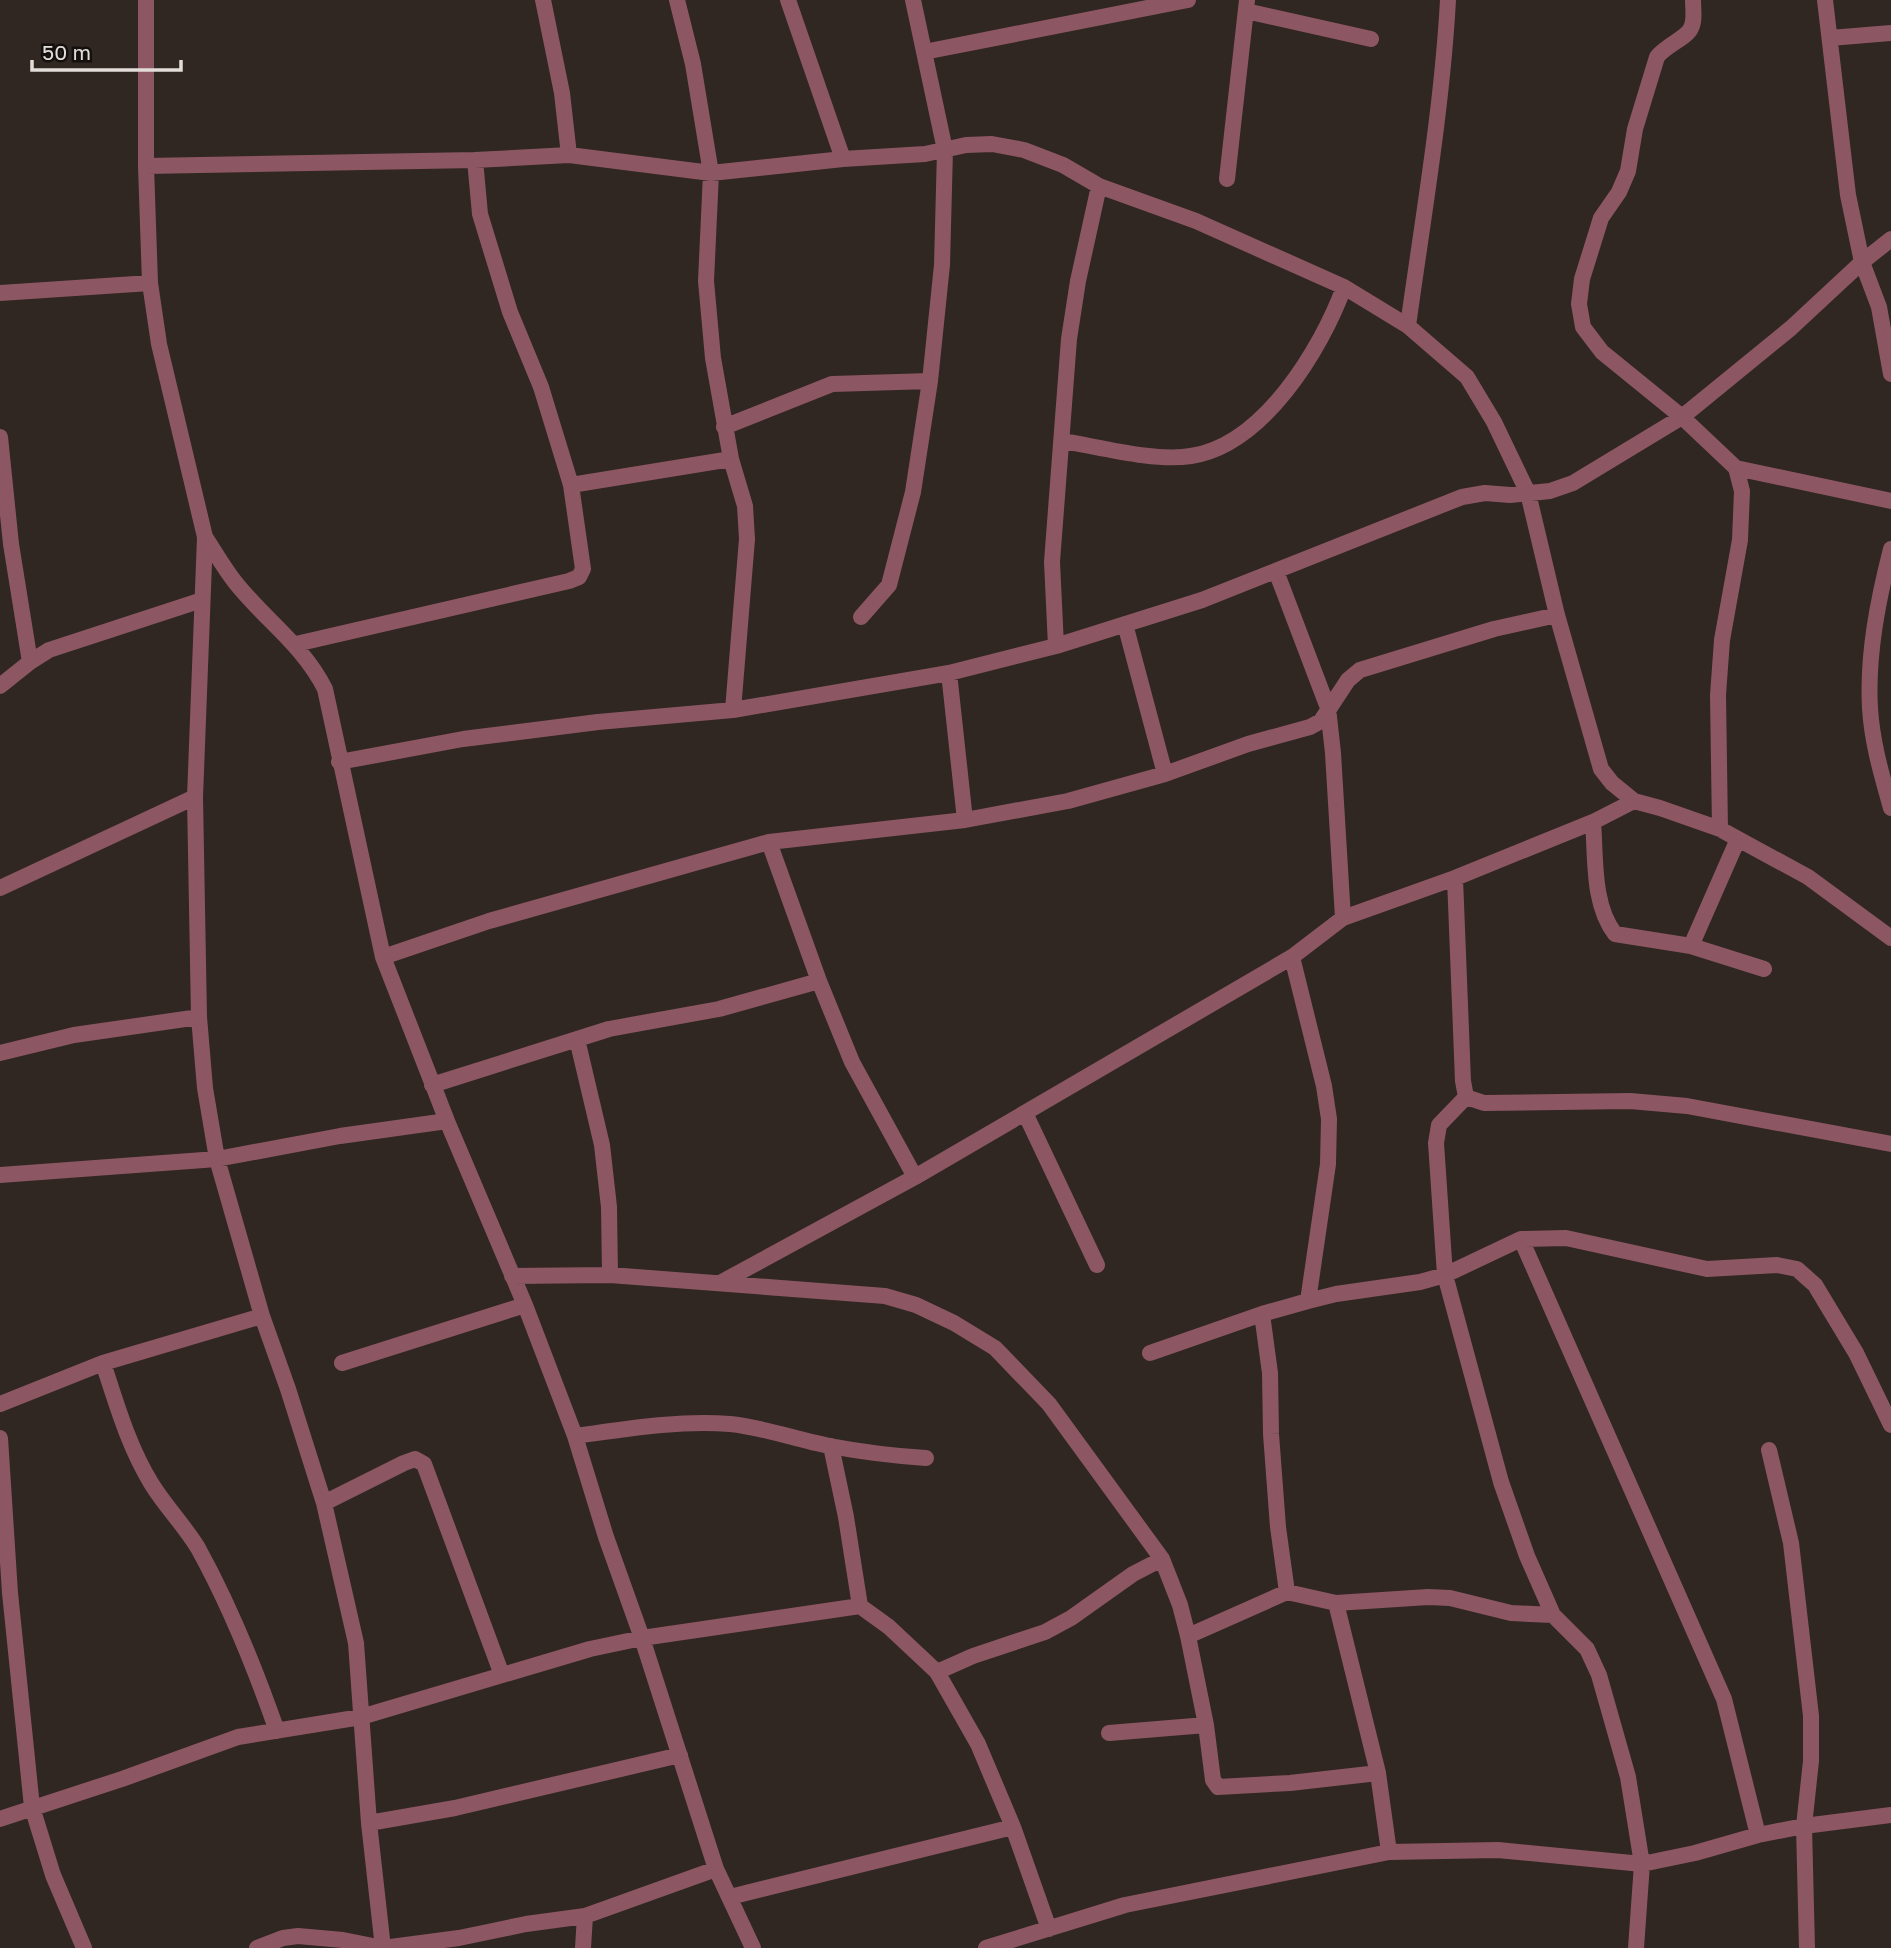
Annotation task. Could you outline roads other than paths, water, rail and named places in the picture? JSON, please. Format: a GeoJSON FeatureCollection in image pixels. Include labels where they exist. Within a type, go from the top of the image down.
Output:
{"type":"FeatureCollection","features":[{"type":"Feature","properties":{"kind":"street"},"geometry":{"type":"LineString","coordinates":[[146,0],[146,166],[150,283],[159,344],[205,537],[195,797],[199,1017],[205,1088],[217,1159],[262,1316],[324,1503],[356,1643],[369,1823],[383,1948]]}},
{"type":"Feature","properties":{"kind":"street"},"geometry":{"type":"LineString","coordinates":[[543,0],[562,93],[569,155]]}},
{"type":"Feature","properties":{"kind":"street"},"geometry":{"type":"LineString","coordinates":[[677,0],[693,64],[711,173],[706,281],[713,358],[730,459],[745,506],[747,539],[733,710]]}},
{"type":"Feature","properties":{"kind":"street"},"geometry":{"type":"LineString","coordinates":[[788,0],[843,159]]}},
{"type":"Feature","properties":{"kind":"street"},"geometry":{"type":"LineString","coordinates":[[861,617],[889,584],[913,492],[930,381],[942,265],[946,150],[913,0]]}},
{"type":"Feature","properties":{"kind":"street"},"geometry":{"type":"LineString","coordinates":[[924,51],[1188,0]]}},
{"type":"Feature","properties":{"kind":"street"},"geometry":{"type":"LineString","coordinates":[[1408,326],[1445,53],[1448,0]]}},
{"type":"Feature","properties":{"kind":"street"},"geometry":{"type":"LineString","coordinates":[[1693,0],[1692,28],[1684,37],[1664,48],[1657,57],[1634,129],[1628,171],[1597,229],[1582,279],[1579,304],[1583,327],[1602,352],[1682,417],[1736,468],[1891,501]]}},
{"type":"Feature","properties":{"kind":"street"},"geometry":{"type":"LineString","coordinates":[[1825,0],[1848,195],[1862,262],[1879,307],[1891,374]]}},
{"type":"Feature","properties":{"kind":"street"},"geometry":{"type":"LineString","coordinates":[[1227,179],[1246,6],[1371,39]]}},
{"type":"Feature","properties":{"kind":"street"},"geometry":{"type":"LineString","coordinates":[[1830,38],[1891,33]]}},
{"type":"Feature","properties":{"kind":"street"},"geometry":{"type":"LineString","coordinates":[[146,166],[475,160],[569,155],[711,173],[843,159],[925,154],[966,145],[992,144],[1024,150],[1063,166],[1099,186],[1196,221],[1344,287],[1408,326],[1467,377],[1494,422],[1528,493],[1557,615],[1601,769],[1612,783],[1634,802],[1660,808],[1720,830],[1808,877],[1891,938]]}},
{"type":"Feature","properties":{"kind":"street"},"geometry":{"type":"LineString","coordinates":[[296,644],[579,577],[583,569],[571,485],[541,387],[510,312],[480,214],[475,160]]}},
{"type":"Feature","properties":{"kind":"street"},"geometry":{"type":"LineString","coordinates":[[1056,646],[1052,562],[1069,339],[1076,292],[1099,186]]}},
{"type":"Feature","properties":{"kind":"street"},"geometry":{"type":"LineString","coordinates":[[339,762],[463,739],[598,722],[733,710],[949,673],[1056,646],[1202,600],[1462,497],[1485,493],[1510,495],[1550,491],[1573,482],[1682,417],[1791,328],[1891,239]]}},
{"type":"Feature","properties":{"kind":"street"},"geometry":{"type":"LineString","coordinates":[[0,293],[150,283]]}},
{"type":"Feature","properties":{"kind":"street"},"geometry":{"type":"LineString","coordinates":[[1063,440],[1166,458],[1193,456],[1228,442],[1250,427],[1275,404],[1302,373],[1336,310],[1344,287]]}},
{"type":"Feature","properties":{"kind":"street"},"geometry":{"type":"LineString","coordinates":[[724,427],[832,384],[930,381]]}},
{"type":"Feature","properties":{"kind":"street"},"geometry":{"type":"LineString","coordinates":[[0,437],[11,544],[30,662]]}},
{"type":"Feature","properties":{"kind":"street"},"geometry":{"type":"LineString","coordinates":[[571,485],[730,459]]}},
{"type":"Feature","properties":{"kind":"street"},"geometry":{"type":"LineString","coordinates":[[1720,830],[1718,695],[1722,640],[1740,540],[1742,491],[1736,468]]}},
{"type":"Feature","properties":{"kind":"street"},"geometry":{"type":"LineString","coordinates":[[205,537],[235,582],[276,627],[296,644],[314,667],[325,689],[383,957],[432,1085],[525,1305],[575,1436],[716,1869],[753,1948]]}},
{"type":"Feature","properties":{"kind":"street"},"geometry":{"type":"LineString","coordinates":[[1891,549],[1881,588],[1872,646],[1870,708],[1877,757],[1891,808]]}},
{"type":"Feature","properties":{"kind":"street"},"geometry":{"type":"LineString","coordinates":[[1276,571],[1328,708],[1343,918]]}},
{"type":"Feature","properties":{"kind":"street"},"geometry":{"type":"LineString","coordinates":[[0,686],[49,650],[202,600]]}},
{"type":"Feature","properties":{"kind":"street"},"geometry":{"type":"LineString","coordinates":[[383,957],[489,921],[768,842],[965,820],[1068,801],[1165,774],[1248,744],[1310,727],[1321,721],[1348,680],[1360,670],[1494,629],[1557,615]]}},
{"type":"Feature","properties":{"kind":"street"},"geometry":{"type":"LineString","coordinates":[[1125,624],[1165,774]]}},
{"type":"Feature","properties":{"kind":"street"},"geometry":{"type":"LineString","coordinates":[[949,673],[965,820]]}},
{"type":"Feature","properties":{"kind":"street"},"geometry":{"type":"LineString","coordinates":[[0,888],[195,797]]}},
{"type":"Feature","properties":{"kind":"street"},"geometry":{"type":"LineString","coordinates":[[719,1284],[915,1177],[1292,957],[1343,918],[1455,878],[1594,822],[1634,802]]}},
{"type":"Feature","properties":{"kind":"street"},"geometry":{"type":"LineString","coordinates":[[1594,822],[1600,901],[1605,921],[1615,934],[1691,946],[1764,969]]}},
{"type":"Feature","properties":{"kind":"street"},"geometry":{"type":"LineString","coordinates":[[1691,946],[1738,839]]}},
{"type":"Feature","properties":{"kind":"street"},"geometry":{"type":"LineString","coordinates":[[768,842],[852,1062],[915,1177]]}},
{"type":"Feature","properties":{"kind":"street"},"geometry":{"type":"LineString","coordinates":[[1455,878],[1463,1080],[1466,1097]]}},
{"type":"Feature","properties":{"kind":"street"},"geometry":{"type":"LineString","coordinates":[[1292,957],[1324,1086],[1329,1119],[1328,1164],[1308,1301]]}},
{"type":"Feature","properties":{"kind":"street"},"geometry":{"type":"LineString","coordinates":[[432,1085],[640,1022],[719,1009],[819,981]]}},
{"type":"Feature","properties":{"kind":"street"},"geometry":{"type":"LineString","coordinates":[[0,1053],[74,1035],[199,1017]]}},
{"type":"Feature","properties":{"kind":"street"},"geometry":{"type":"LineString","coordinates":[[577,1040],[602,1145],[609,1207],[610,1275]]}},
{"type":"Feature","properties":{"kind":"street"},"geometry":{"type":"LineString","coordinates":[[1466,1097],[1484,1103],[1630,1101],[1687,1106],[1891,1144]]}},
{"type":"Feature","properties":{"kind":"street"},"geometry":{"type":"LineString","coordinates":[[1466,1097],[1439,1125],[1436,1143],[1445,1275],[1501,1482],[1527,1556],[1553,1615],[1587,1648],[1600,1675],[1628,1777],[1642,1864],[1636,1948]]}},
{"type":"Feature","properties":{"kind":"street"},"geometry":{"type":"LineString","coordinates":[[1025,1113],[1097,1265]]}},
{"type":"Feature","properties":{"kind":"street"},"geometry":{"type":"LineString","coordinates":[[0,1175],[217,1159],[340,1136],[447,1121]]}},
{"type":"Feature","properties":{"kind":"street"},"geometry":{"type":"LineString","coordinates":[[1150,1353],[1308,1301],[1336,1294],[1420,1282],[1445,1275],[1521,1239],[1566,1238],[1707,1269],[1777,1265],[1797,1269],[1815,1285],[1849,1342],[1891,1425]]}},
{"type":"Feature","properties":{"kind":"street"},"geometry":{"type":"LineString","coordinates":[[1521,1239],[1724,1699],[1758,1835]]}},
{"type":"Feature","properties":{"kind":"street"},"geometry":{"type":"LineString","coordinates":[[512,1276],[610,1275],[885,1296],[916,1305],[964,1329],[995,1348],[1049,1404],[1162,1559],[1180,1605],[1188,1636],[1206,1725],[1213,1780],[1218,1787],[1290,1783],[1378,1773]]}},
{"type":"Feature","properties":{"kind":"street"},"geometry":{"type":"LineString","coordinates":[[342,1363],[525,1305]]}},
{"type":"Feature","properties":{"kind":"street"},"geometry":{"type":"LineString","coordinates":[[1262,1314],[1270,1373],[1271,1434],[1278,1527],[1287,1592]]}},
{"type":"Feature","properties":{"kind":"street"},"geometry":{"type":"LineString","coordinates":[[0,1404],[103,1363],[262,1316]]}},
{"type":"Feature","properties":{"kind":"street"},"geometry":{"type":"LineString","coordinates":[[103,1363],[131,1447],[153,1486],[183,1524],[199,1551],[254,1666],[277,1731]]}},
{"type":"Feature","properties":{"kind":"street"},"geometry":{"type":"LineString","coordinates":[[575,1436],[634,1428],[705,1423],[733,1424],[831,1446],[926,1458]]}},
{"type":"Feature","properties":{"kind":"street"},"geometry":{"type":"LineString","coordinates":[[0,1438],[10,1593],[32,1807],[53,1875],[83,1948]]}},
{"type":"Feature","properties":{"kind":"street"},"geometry":{"type":"LineString","coordinates":[[831,1446],[860,1606]]}},
{"type":"Feature","properties":{"kind":"street"},"geometry":{"type":"LineString","coordinates":[[1769,1450],[1791,1543],[1811,1716],[1811,1761],[1804,1826],[1807,1948]]}},
{"type":"Feature","properties":{"kind":"street"},"geometry":{"type":"LineString","coordinates":[[324,1503],[404,1463],[415,1459],[424,1464],[502,1675]]}},
{"type":"Feature","properties":{"kind":"street"},"geometry":{"type":"LineString","coordinates":[[937,1672],[973,1656],[1045,1632],[1071,1618],[1133,1574],[1162,1559]]}},
{"type":"Feature","properties":{"kind":"street"},"geometry":{"type":"LineString","coordinates":[[1188,1636],[1287,1592],[1336,1603],[1439,1597],[1511,1613],[1553,1615]]}},
{"type":"Feature","properties":{"kind":"street"},"geometry":{"type":"LineString","coordinates":[[1336,1603],[1378,1773],[1390,1852]]}},
{"type":"Feature","properties":{"kind":"street"},"geometry":{"type":"LineString","coordinates":[[0,1819],[238,1737],[361,1717],[590,1649],[642,1638],[860,1606],[889,1627],[937,1672],[978,1744],[1013,1826],[1049,1929]]}},
{"type":"Feature","properties":{"kind":"street"},"geometry":{"type":"LineString","coordinates":[[1109,1732],[1206,1725]]}},
{"type":"Feature","properties":{"kind":"street"},"geometry":{"type":"LineString","coordinates":[[369,1823],[455,1808],[680,1755]]}},
{"type":"Feature","properties":{"kind":"street"},"geometry":{"type":"LineString","coordinates":[[986,1948],[1008,1945],[1125,1905],[1390,1852],[1499,1850],[1642,1864],[1695,1853],[1758,1835],[1891,1815]]}},
{"type":"Feature","properties":{"kind":"street"},"geometry":{"type":"LineString","coordinates":[[730,1897],[1013,1826]]}},
{"type":"Feature","properties":{"kind":"street"},"geometry":{"type":"LineString","coordinates":[[257,1948],[283,1938],[298,1936],[343,1940],[383,1948],[459,1938],[526,1924],[584,1916],[716,1869]]}},
{"type":"Feature","properties":{"kind":"street"},"geometry":{"type":"LineString","coordinates":[[583,1948],[584,1916]]}}]}
